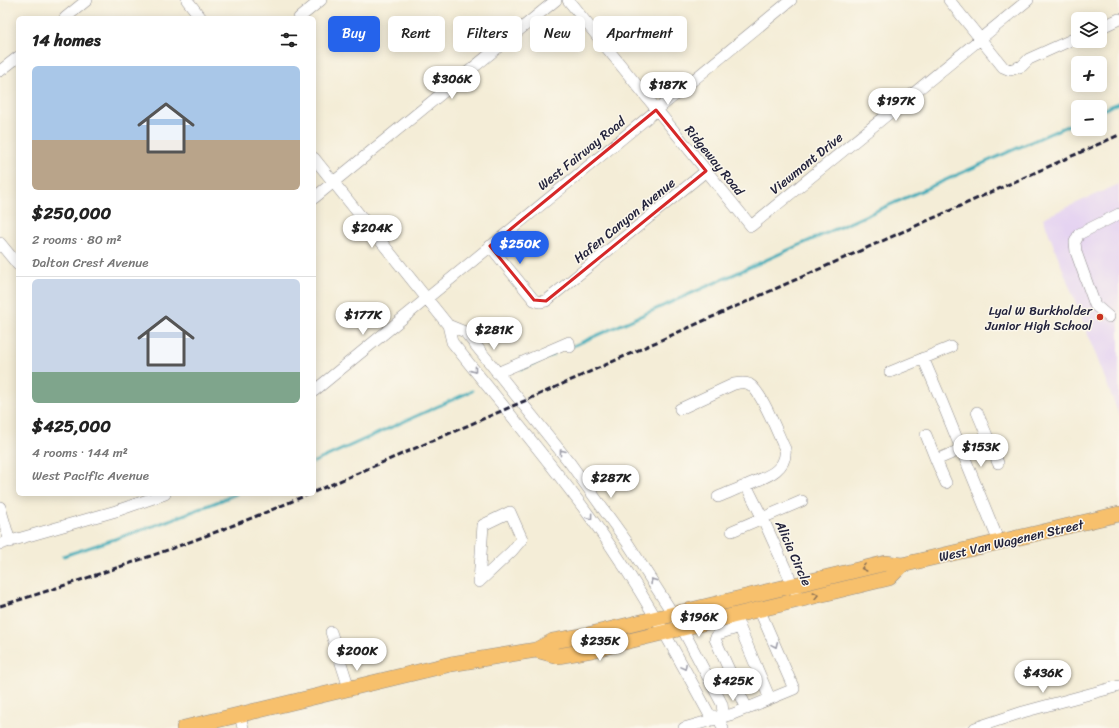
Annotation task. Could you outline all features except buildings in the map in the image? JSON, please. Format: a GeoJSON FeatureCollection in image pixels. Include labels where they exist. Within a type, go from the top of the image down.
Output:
{"type":"FeatureCollection","features":[{"type":"Feature","properties":{"kind":"main road","name":"West Van Wagenen Street"},"geometry":{"type":"LineString","coordinates":[[536,650],[553,641],[587,635],[886,563],[902,565],[1119,514]]}},
{"type":"Feature","properties":{"kind":"main road","name":"West Van Wagenen Street"},"geometry":{"type":"LineString","coordinates":[[536,650],[558,656],[592,650],[674,630],[737,621],[759,609],[889,578],[902,565]]}},
{"type":"Feature","properties":{"kind":"main road"},"geometry":{"type":"LineString","coordinates":[[184,728],[241,721],[349,688],[451,664],[536,650]]}},
{"type":"Feature","properties":{"kind":"street"},"geometry":{"type":"LineString","coordinates":[[67,16],[87,0]]}},
{"type":"Feature","properties":{"kind":"street"},"geometry":{"type":"LineString","coordinates":[[187,0],[199,16]]}},
{"type":"Feature","properties":{"kind":"street"},"geometry":{"type":"LineString","coordinates":[[301,16],[321,0]]}},
{"type":"Feature","properties":{"kind":"street"},"geometry":{"type":"LineString","coordinates":[[316,196],[556,0]]}},
{"type":"Feature","properties":{"kind":"street","name":"Ridgeway Road"},"geometry":{"type":"LineString","coordinates":[[568,0],[751,226]]}},
{"type":"Feature","properties":{"kind":"street","name":"West Fairway Road"},"geometry":{"type":"LineString","coordinates":[[316,389],[791,0]]}},
{"type":"Feature","properties":{"kind":"street"},"geometry":{"type":"LineString","coordinates":[[950,0],[1003,67],[1010,70],[1022,66],[1029,59],[1071,41]]}},
{"type":"Feature","properties":{"kind":"street","name":"Viewmont Drive"},"geometry":{"type":"LineString","coordinates":[[751,226],[1028,0]]}},
{"type":"Feature","properties":{"kind":"street"},"geometry":{"type":"LineString","coordinates":[[1107,25],[1119,19]]}},
{"type":"Feature","properties":{"kind":"street"},"geometry":{"type":"LineString","coordinates":[[0,72],[16,59]]}},
{"type":"Feature","properties":{"kind":"street"},"geometry":{"type":"LineString","coordinates":[[316,161],[448,325],[452,342],[578,500],[627,570],[666,616],[674,630],[709,714],[721,724]]}},
{"type":"Feature","properties":{"kind":"street","name":"Hafen Canyon Avenue"},"geometry":{"type":"LineString","coordinates":[[490,246],[534,300],[540,302],[546,301],[706,171]]}},
{"type":"Feature","properties":{"kind":"street"},"geometry":{"type":"LineString","coordinates":[[1109,317],[1095,305],[1076,252],[1075,242],[1079,234],[1119,214]]}},
{"type":"Feature","properties":{"kind":"street"},"geometry":{"type":"LineString","coordinates":[[0,243],[14,252]]}},
{"type":"Feature","properties":{"kind":"street"},"geometry":{"type":"LineString","coordinates":[[448,325],[465,332],[591,491],[627,542],[674,630],[722,704],[723,712],[721,724]]}},
{"type":"Feature","properties":{"kind":"street"},"geometry":{"type":"LineString","coordinates":[[497,373],[569,342],[570,347]]}},
{"type":"Feature","properties":{"kind":"street"},"geometry":{"type":"LineString","coordinates":[[890,372],[951,347]]}},
{"type":"Feature","properties":{"kind":"street"},"geometry":{"type":"LineString","coordinates":[[923,358],[999,542]]}},
{"type":"Feature","properties":{"kind":"street"},"geometry":{"type":"LineString","coordinates":[[680,409],[734,384],[749,384],[755,389],[785,449],[786,456],[772,474],[718,497]]}},
{"type":"Feature","properties":{"kind":"street"},"geometry":{"type":"LineString","coordinates":[[977,412],[998,463]]}},
{"type":"Feature","properties":{"kind":"street"},"geometry":{"type":"LineString","coordinates":[[926,435],[946,482]]}},
{"type":"Feature","properties":{"kind":"street"},"geometry":{"type":"LineString","coordinates":[[936,460],[988,438]]}},
{"type":"Feature","properties":{"kind":"street","name":"Alicia Circle"},"geometry":{"type":"LineString","coordinates":[[746,485],[763,519],[799,600]]}},
{"type":"Feature","properties":{"kind":"street"},"geometry":{"type":"LineString","coordinates":[[0,507],[5,543],[116,511],[159,496]]}},
{"type":"Feature","properties":{"kind":"street"},"geometry":{"type":"LineString","coordinates":[[732,531],[802,501]]}},
{"type":"Feature","properties":{"kind":"street"},"geometry":{"type":"LineString","coordinates":[[510,512],[522,539],[512,551],[479,582],[481,553],[483,525],[510,512]]}},
{"type":"Feature","properties":{"kind":"street"},"geometry":{"type":"LineString","coordinates":[[684,728],[721,724],[747,708],[794,689],[759,609]]}},
{"type":"Feature","properties":{"kind":"street"},"geometry":{"type":"LineString","coordinates":[[747,708],[715,639],[718,634],[737,621],[770,699]]}},
{"type":"Feature","properties":{"kind":"street"},"geometry":{"type":"LineString","coordinates":[[331,632],[349,688]]}},
{"type":"Feature","properties":{"kind":"street"},"geometry":{"type":"LineString","coordinates":[[975,728],[1023,712],[1119,686]]}},
{"type":"Feature","properties":{"kind":"highlighted area"},"geometry":{"type":"Polygon","coordinates":[[[656,110],[706,171],[546,301],[534,300],[490,246],[656,110]]]}},
{"type":"Feature","properties":{"kind":"shaded area","name":"Lyal W Burkholder Junior High School"},"geometry":{"type":"Polygon","coordinates":[[[1119,184],[1119,415],[1043,218],[1119,184]]]}},
{"type":"Feature","properties":{"kind":"waterway"},"geometry":{"type":"LineString","coordinates":[[1107,108],[1119,103]]}},
{"type":"Feature","properties":{"kind":"waterway"},"geometry":{"type":"LineString","coordinates":[[573,346],[1071,124]]}},
{"type":"Feature","properties":{"kind":"waterway"},"geometry":{"type":"LineString","coordinates":[[522,369],[553,355]]}},
{"type":"Feature","properties":{"kind":"waterway"},"geometry":{"type":"LineString","coordinates":[[316,461],[472,391]]}},
{"type":"Feature","properties":{"kind":"waterway"},"geometry":{"type":"LineString","coordinates":[[63,556],[172,519],[231,496]]}},
{"type":"Feature","properties":{"kind":"railway"},"geometry":{"type":"LineString","coordinates":[[316,491],[529,399],[1119,135]]}},
{"type":"Feature","properties":{"kind":"railway"},"geometry":{"type":"LineString","coordinates":[[0,606],[78,581],[195,540],[304,496]]}},
{"type":"Feature","properties":{"kind":"place","name":"Lyal W Burkholder Junior High School"},"geometry":{"type":"Point","coordinates":[1100,317]}}]}
